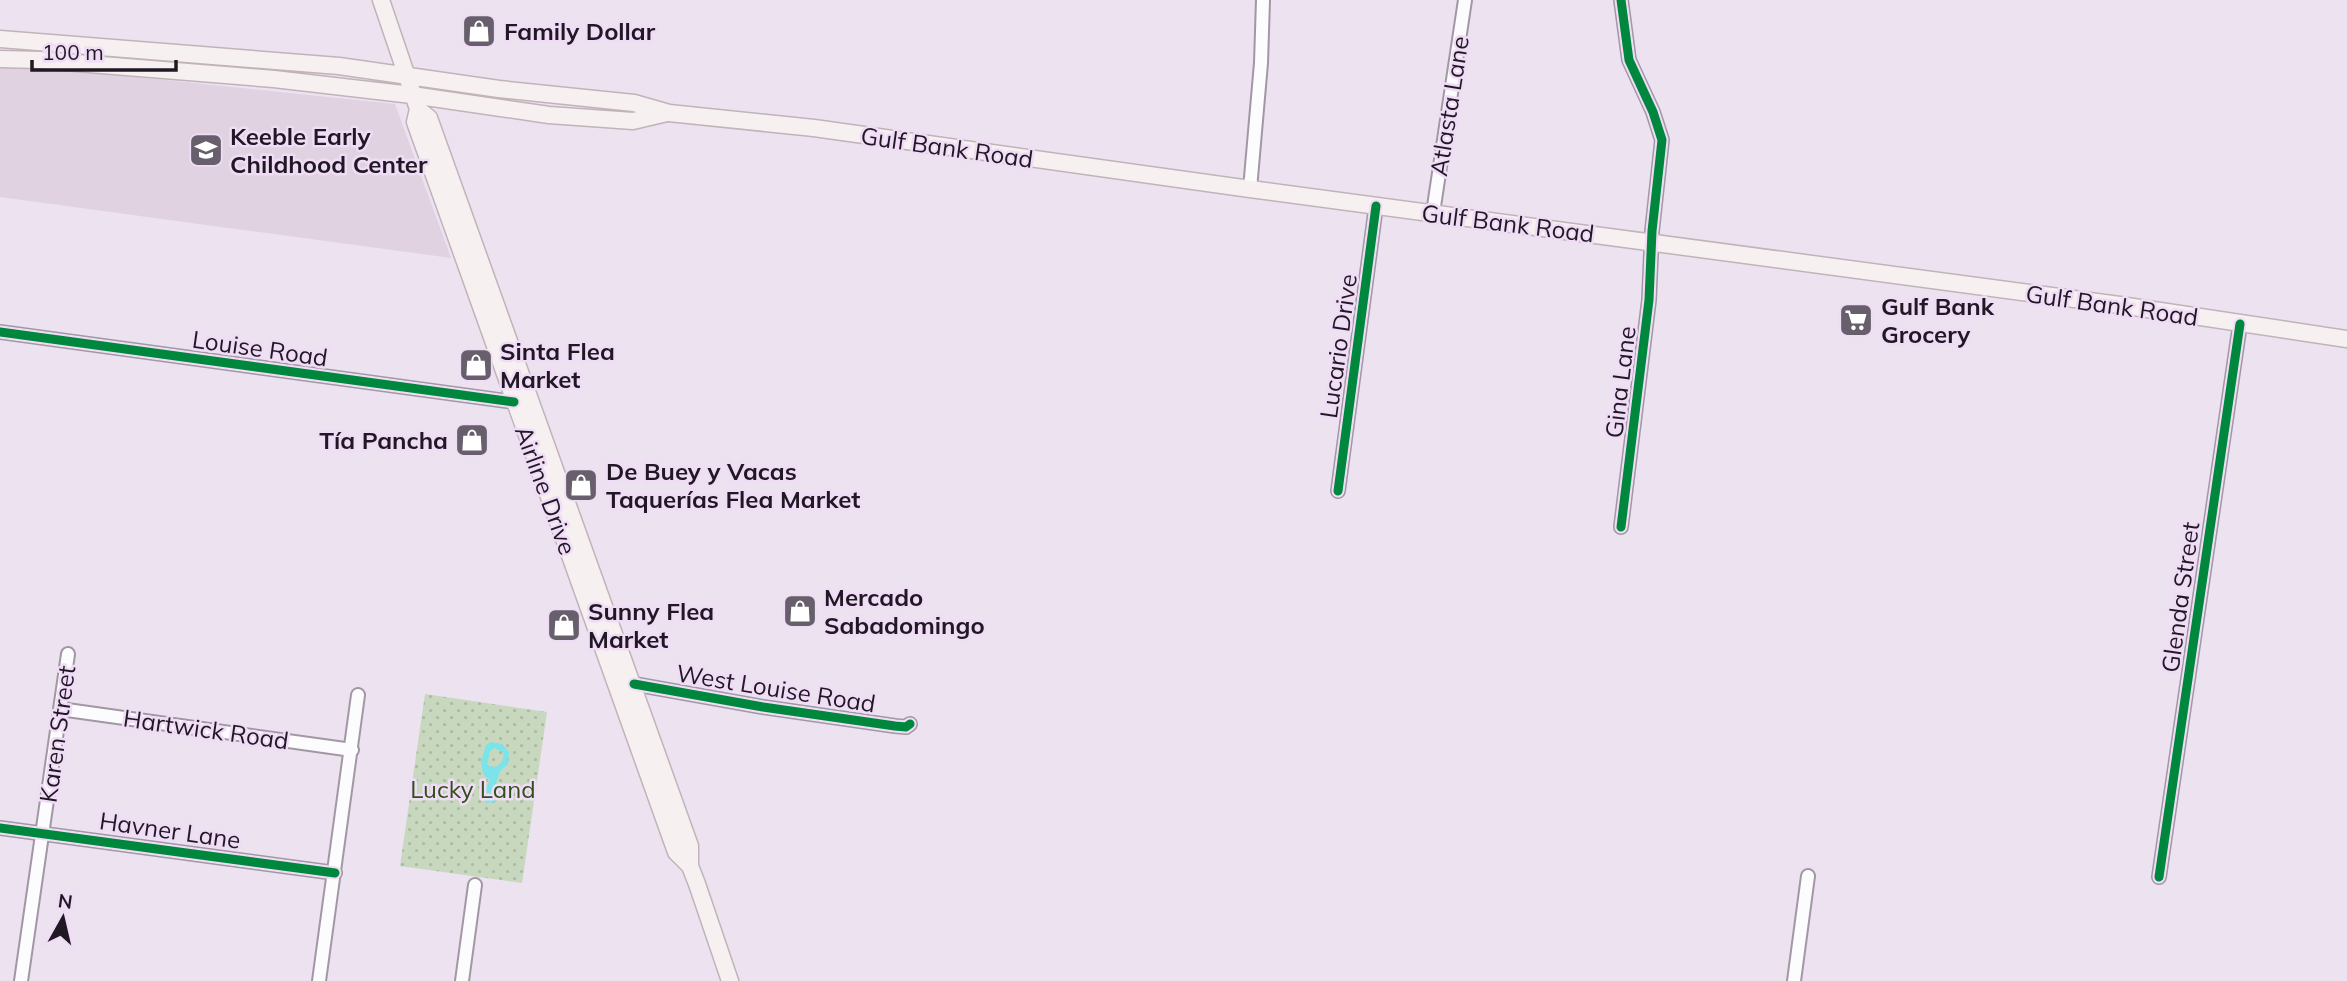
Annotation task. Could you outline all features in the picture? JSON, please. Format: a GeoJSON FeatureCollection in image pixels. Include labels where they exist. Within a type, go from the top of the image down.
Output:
{"type":"FeatureCollection","features":[{"type":"Feature","properties":{"kind":"main road","name":"Airline Drive"},"geometry":{"type":"LineString","coordinates":[[381,0],[415,102],[415,122],[514,402],[676,852],[690,866]]}},
{"type":"Feature","properties":{"kind":"main road","name":"Gulf Bank Road"},"geometry":{"type":"LineString","coordinates":[[0,39],[289,61],[634,103],[669,113],[814,128],[2347,339]]}},
{"type":"Feature","properties":{"kind":"main road","name":"Gulf Bank Road"},"geometry":{"type":"LineString","coordinates":[[0,59],[274,79],[415,102],[548,115],[633,121],[669,113]]}},
{"type":"Feature","properties":{"kind":"main road","name":"Airline Drive"},"geometry":{"type":"LineString","coordinates":[[415,102],[429,118],[634,684],[690,846],[690,866],[730,981]]}},
{"type":"Feature","properties":{"kind":"main road"},"geometry":{"type":"LineString","coordinates":[[622,704],[634,684]]}},
{"type":"Feature","properties":{"kind":"street"},"geometry":{"type":"LineString","coordinates":[[1250,189],[1261,63],[1263,0]]}},
{"type":"Feature","properties":{"kind":"street","name":"Atlasta Lane"},"geometry":{"type":"LineString","coordinates":[[1433,213],[1465,0]]}},
{"type":"Feature","properties":{"kind":"street","name":"Gina Lane"},"geometry":{"type":"LineString","coordinates":[[1621,0],[1629,60],[1653,112],[1662,140],[1649,300],[1622,527]]}},
{"type":"Feature","properties":{"kind":"street","name":"Lucario Drive"},"geometry":{"type":"LineString","coordinates":[[1338,491],[1376,206]]}},
{"type":"Feature","properties":{"kind":"street","name":"Glenda Street"},"geometry":{"type":"LineString","coordinates":[[2159,877],[2240,324]]}},
{"type":"Feature","properties":{"kind":"street","name":"Louise Road"},"geometry":{"type":"LineString","coordinates":[[0,332],[514,402]]}},
{"type":"Feature","properties":{"kind":"street","name":"Karen Street"},"geometry":{"type":"LineString","coordinates":[[21,981],[68,654]]}},
{"type":"Feature","properties":{"kind":"street","name":"West Louise Road"},"geometry":{"type":"LineString","coordinates":[[634,684],[882,724],[906,727],[910,724]]}},
{"type":"Feature","properties":{"kind":"street"},"geometry":{"type":"LineString","coordinates":[[319,981],[358,695]]}},
{"type":"Feature","properties":{"kind":"street","name":"Hartwick Road"},"geometry":{"type":"LineString","coordinates":[[60,709],[352,750]]}},
{"type":"Feature","properties":{"kind":"street","name":"Havner Lane"},"geometry":{"type":"LineString","coordinates":[[0,828],[335,873]]}},
{"type":"Feature","properties":{"kind":"street"},"geometry":{"type":"LineString","coordinates":[[1794,981],[1808,876]]}},
{"type":"Feature","properties":{"kind":"street"},"geometry":{"type":"LineString","coordinates":[[462,981],[475,885]]}},
{"type":"Feature","properties":{"kind":"shaded area","name":"Keeble Early Childhood Center"},"geometry":{"type":"Polygon","coordinates":[[[0,63],[395,104],[451,258],[0,197],[0,63]]]}},
{"type":"Feature","properties":{"kind":"green space","name":"Lucky Land"},"geometry":{"type":"Polygon","coordinates":[[[425,694],[547,712],[522,883],[400,866],[425,694]]]}},
{"type":"Feature","properties":{"kind":"water"},"geometry":{"type":"Polygon","coordinates":[[[491,742],[502,744],[509,752],[508,764],[500,771],[493,793],[496,802],[486,803],[482,795],[490,780],[483,774],[481,762],[486,745],[491,742]],[[494,748],[490,752],[487,765],[499,765],[503,752],[494,748]]]}},
{"type":"Feature","properties":{"kind":"cycle path"},"geometry":{"type":"LineString","coordinates":[[1621,0],[1629,60],[1653,112],[1662,140],[1652,231],[1649,300],[1621,527]]}},
{"type":"Feature","properties":{"kind":"cycle path"},"geometry":{"type":"LineString","coordinates":[[1338,491],[1376,206]]}},
{"type":"Feature","properties":{"kind":"cycle path"},"geometry":{"type":"LineString","coordinates":[[2159,877],[2240,324]]}},
{"type":"Feature","properties":{"kind":"cycle path"},"geometry":{"type":"LineString","coordinates":[[0,332],[514,402]]}},
{"type":"Feature","properties":{"kind":"cycle path"},"geometry":{"type":"LineString","coordinates":[[634,684],[763,707],[895,726],[906,727],[910,724]]}},
{"type":"Feature","properties":{"kind":"cycle path"},"geometry":{"type":"LineString","coordinates":[[0,828],[335,873]]}},
{"type":"Feature","properties":{"kind":"place","name":"Family Dollar"},"geometry":{"type":"Point","coordinates":[479,31]}},
{"type":"Feature","properties":{"kind":"place","name":"Keeble Early Childhood Center"},"geometry":{"type":"Point","coordinates":[206,150]}},
{"type":"Feature","properties":{"kind":"place","name":"Gulf Bank Grocery"},"geometry":{"type":"Point","coordinates":[1856,320]}},
{"type":"Feature","properties":{"kind":"place","name":"Sinta Flea Market"},"geometry":{"type":"Point","coordinates":[476,365]}},
{"type":"Feature","properties":{"kind":"place","name":"Tía Pancha"},"geometry":{"type":"Point","coordinates":[472,440]}},
{"type":"Feature","properties":{"kind":"place","name":"De Buey y Vacas Taquerías Flea Market"},"geometry":{"type":"Point","coordinates":[581,485]}},
{"type":"Feature","properties":{"kind":"place","name":"Mercado Sabadomingo"},"geometry":{"type":"Point","coordinates":[800,611]}},
{"type":"Feature","properties":{"kind":"place","name":"Sunny Flea Market"},"geometry":{"type":"Point","coordinates":[564,625]}}]}
